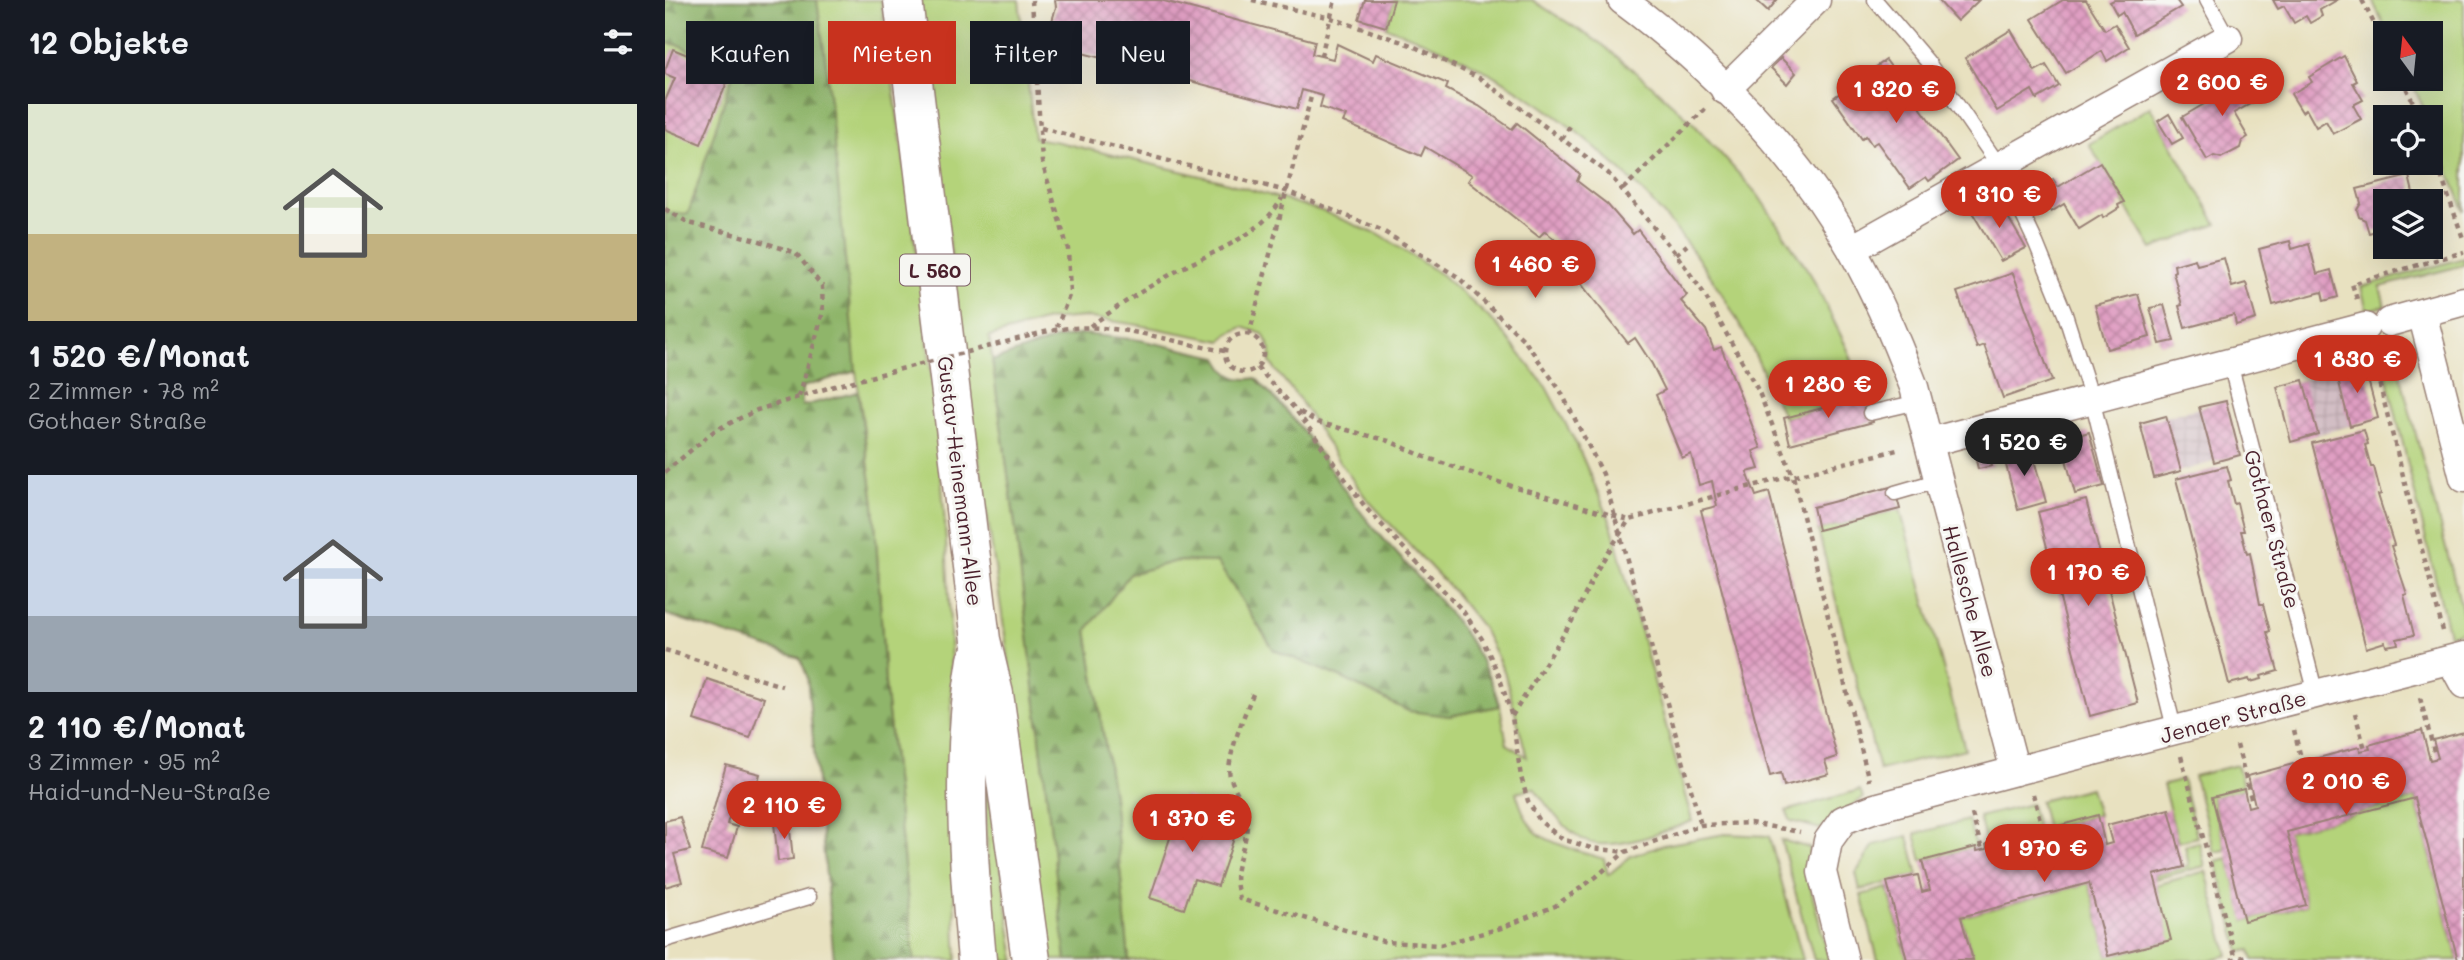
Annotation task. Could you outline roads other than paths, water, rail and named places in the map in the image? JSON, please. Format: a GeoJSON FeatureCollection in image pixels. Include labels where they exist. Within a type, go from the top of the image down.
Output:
{"type":"FeatureCollection","features":[{"type":"Feature","properties":{"kind":"main road","name":"Gustav-Heinemann-Allee"},"geometry":{"type":"LineString","coordinates":[[903,0],[981,640],[994,694],[1031,960]]}},
{"type":"Feature","properties":{"kind":"main road","name":"L 560"},"geometry":{"type":"LineString","coordinates":[[977,960],[968,815],[970,701],[981,640]]}},
{"type":"Feature","properties":{"kind":"street","name":"Hallesche Allee"},"geometry":{"type":"LineString","coordinates":[[1622,0],[1654,25],[1762,127],[1793,163],[1852,249],[1895,337],[1918,401],[2021,770]]}},
{"type":"Feature","properties":{"kind":"street"},"geometry":{"type":"LineString","coordinates":[[1725,90],[1816,0]]}},
{"type":"Feature","properties":{"kind":"street"},"geometry":{"type":"LineString","coordinates":[[1852,249],[2228,38]]}},
{"type":"Feature","properties":{"kind":"street"},"geometry":{"type":"LineString","coordinates":[[1930,442],[2464,301]]}},
{"type":"Feature","properties":{"kind":"street"},"geometry":{"type":"LineString","coordinates":[[2422,313],[2464,478]]}},
{"type":"Feature","properties":{"kind":"street","name":"Jenaer Straße"},"geometry":{"type":"LineString","coordinates":[[2021,770],[2412,670],[2460,667]]}},
{"type":"Feature","properties":{"kind":"street"},"geometry":{"type":"LineString","coordinates":[[1845,960],[1822,872],[1828,841],[1843,821],[1875,808],[2021,770]]}},
{"type":"Feature","properties":{"kind":"lane"},"geometry":{"type":"LineString","coordinates":[[1875,0],[1927,61],[2000,167],[2036,243],[2065,314],[2092,399],[2175,732]]}},
{"type":"Feature","properties":{"kind":"lane"},"geometry":{"type":"LineString","coordinates":[[2207,0],[2228,38]]}},
{"type":"Feature","properties":{"kind":"lane","name":"Gothaer Straße"},"geometry":{"type":"LineString","coordinates":[[2230,363],[2316,694]]}},
{"type":"Feature","properties":{"kind":"lane"},"geometry":{"type":"LineString","coordinates":[[1870,413],[1918,401]]}},
{"type":"Feature","properties":{"kind":"lane"},"geometry":{"type":"LineString","coordinates":[[1895,493],[1940,480]]}},
{"type":"Feature","properties":{"kind":"lane"},"geometry":{"type":"LineString","coordinates":[[665,940],[809,897]]}}]}
